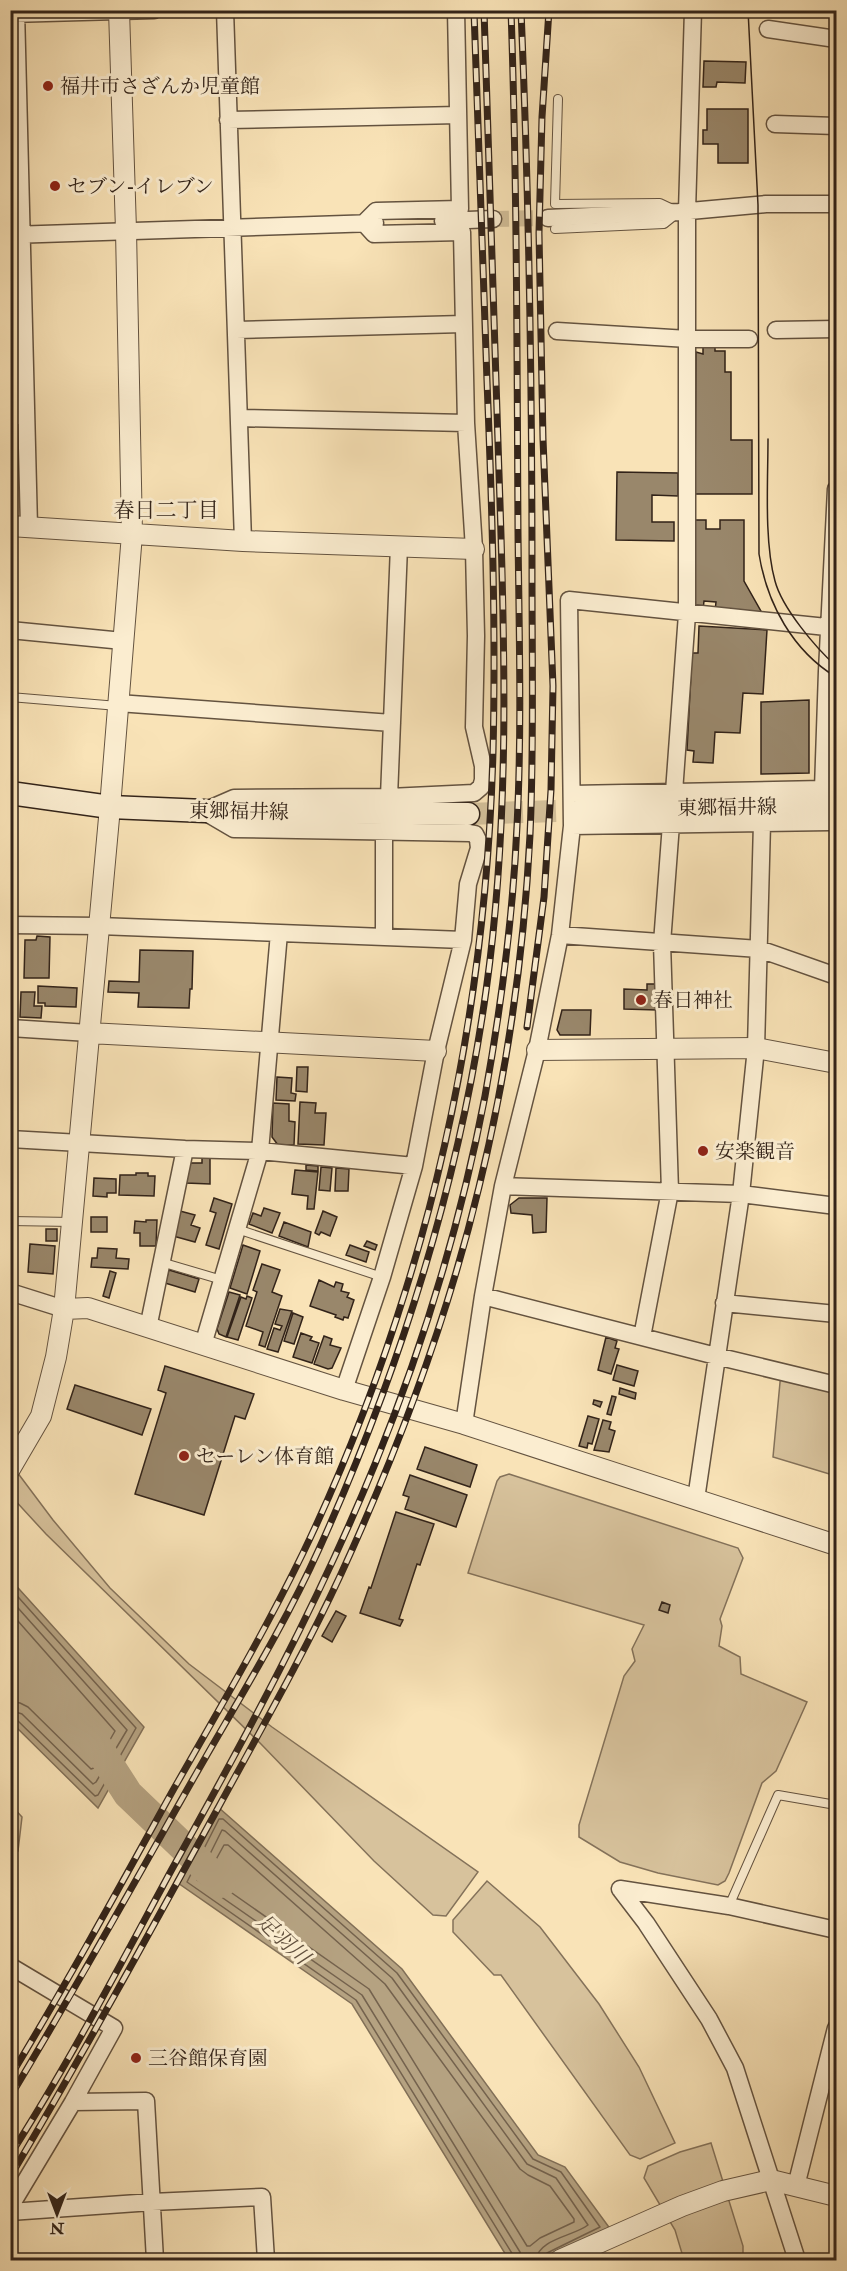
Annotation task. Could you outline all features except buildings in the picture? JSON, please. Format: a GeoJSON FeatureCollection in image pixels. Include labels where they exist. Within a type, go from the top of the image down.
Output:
{"type":"FeatureCollection","features":[{"type":"Feature","properties":{"kind":"main road","name":"東郷福井線"},"geometry":{"type":"LineString","coordinates":[[10,793],[110,807],[204,811],[468,814]]}},
{"type":"Feature","properties":{"kind":"main road","name":"東郷福井線"},"geometry":{"type":"LineString","coordinates":[[575,810],[832,797]]}},
{"type":"Feature","properties":{"kind":"street"},"geometry":{"type":"LineString","coordinates":[[154,10],[14,13],[20,526],[243,541],[474,549]]}},
{"type":"Feature","properties":{"kind":"street"},"geometry":{"type":"LineString","coordinates":[[225,10],[243,541]]}},
{"type":"Feature","properties":{"kind":"street"},"geometry":{"type":"LineString","coordinates":[[364,223],[376,211],[460,209],[456,10]]}},
{"type":"Feature","properties":{"kind":"street"},"geometry":{"type":"LineString","coordinates":[[675,792],[687,614],[688,339],[683,212],[693,10]]}},
{"type":"Feature","properties":{"kind":"street"},"geometry":{"type":"LineString","coordinates":[[10,1469],[35,1427],[47,1400],[64,1309],[110,807],[132,534],[119,11]]}},
{"type":"Feature","properties":{"kind":"street"},"geometry":{"type":"LineString","coordinates":[[768,30],[837,39]]}},
{"type":"Feature","properties":{"kind":"street"},"geometry":{"type":"LineString","coordinates":[[228,120],[458,115]]}},
{"type":"Feature","properties":{"kind":"street"},"geometry":{"type":"LineString","coordinates":[[775,124],[837,126]]}},
{"type":"Feature","properties":{"kind":"street"},"geometry":{"type":"LineString","coordinates":[[551,223],[766,204],[837,204]]}},
{"type":"Feature","properties":{"kind":"street"},"geometry":{"type":"LineString","coordinates":[[16,235],[493,219]]}},
{"type":"Feature","properties":{"kind":"street"},"geometry":{"type":"LineString","coordinates":[[204,811],[234,798],[389,797],[474,793],[480,788],[483,780],[483,766],[474,727],[476,636],[474,549],[466,423],[462,232],[374,234],[364,223]]}},
{"type":"Feature","properties":{"kind":"street"},"geometry":{"type":"LineString","coordinates":[[236,330],[463,324]]}},
{"type":"Feature","properties":{"kind":"street"},"geometry":{"type":"LineString","coordinates":[[776,330],[837,329]]}},
{"type":"Feature","properties":{"kind":"street"},"geometry":{"type":"LineString","coordinates":[[557,331],[688,339],[749,339]]}},
{"type":"Feature","properties":{"kind":"street"},"geometry":{"type":"LineString","coordinates":[[239,418],[466,423]]}},
{"type":"Feature","properties":{"kind":"street"},"geometry":{"type":"LineString","coordinates":[[575,810],[675,792],[832,797],[837,489]]}},
{"type":"Feature","properties":{"kind":"street"},"geometry":{"type":"LineString","coordinates":[[389,797],[399,546]]}},
{"type":"Feature","properties":{"kind":"street"},"geometry":{"type":"LineString","coordinates":[[464,1424],[483,1296],[503,1186],[537,1050],[560,935],[575,810],[569,600],[833,628]]}},
{"type":"Feature","properties":{"kind":"street"},"geometry":{"type":"LineString","coordinates":[[10,630],[123,641]]}},
{"type":"Feature","properties":{"kind":"street"},"geometry":{"type":"LineString","coordinates":[[118,705],[392,723]]}},
{"type":"Feature","properties":{"kind":"street"},"geometry":{"type":"LineString","coordinates":[[575,810],[671,824],[830,822],[837,816]]}},
{"type":"Feature","properties":{"kind":"street"},"geometry":{"type":"LineString","coordinates":[[204,811],[234,829],[470,833],[477,837],[479,848],[468,884],[463,940],[436,1051],[414,1166],[382,1277],[344,1389]]}},
{"type":"Feature","properties":{"kind":"street"},"geometry":{"type":"LineString","coordinates":[[696,1499],[741,1194],[756,1048],[762,823]]}},
{"type":"Feature","properties":{"kind":"street"},"geometry":{"type":"LineString","coordinates":[[642,1337],[670,1191],[662,943],[671,824]]}},
{"type":"Feature","properties":{"kind":"street"},"geometry":{"type":"LineString","coordinates":[[384,831],[384,937]]}},
{"type":"Feature","properties":{"kind":"street"},"geometry":{"type":"LineString","coordinates":[[10,926],[99,926],[463,940]]}},
{"type":"Feature","properties":{"kind":"street"},"geometry":{"type":"LineString","coordinates":[[203,1345],[260,1151],[279,933]]}},
{"type":"Feature","properties":{"kind":"street"},"geometry":{"type":"LineString","coordinates":[[560,935],[759,950],[837,976]]}},
{"type":"Feature","properties":{"kind":"street"},"geometry":{"type":"LineString","coordinates":[[10,1028],[436,1051]]}},
{"type":"Feature","properties":{"kind":"street"},"geometry":{"type":"LineString","coordinates":[[537,1050],[756,1048],[837,1063]]}},
{"type":"Feature","properties":{"kind":"street"},"geometry":{"type":"LineString","coordinates":[[10,1139],[260,1151],[414,1166]]}},
{"type":"Feature","properties":{"kind":"street"},"geometry":{"type":"LineString","coordinates":[[148,1328],[185,1149]]}},
{"type":"Feature","properties":{"kind":"street"},"geometry":{"type":"LineString","coordinates":[[503,1186],[741,1194],[837,1206]]}},
{"type":"Feature","properties":{"kind":"street"},"geometry":{"type":"LineString","coordinates":[[10,1292],[64,1309],[88,1308],[344,1389],[464,1424],[837,1545]]}},
{"type":"Feature","properties":{"kind":"street"},"geometry":{"type":"LineString","coordinates":[[483,1296],[716,1356],[837,1384]]}},
{"type":"Feature","properties":{"kind":"street"},"geometry":{"type":"LineString","coordinates":[[724,1303],[837,1314]]}},
{"type":"Feature","properties":{"kind":"street"},"geometry":{"type":"LineString","coordinates":[[796,2260],[763,2182],[735,2068],[709,2019],[646,1923],[620,1889],[729,1906],[837,1930]]}},
{"type":"Feature","properties":{"kind":"street"},"geometry":{"type":"LineString","coordinates":[[10,1966],[114,2028],[10,2207]]}},
{"type":"Feature","properties":{"kind":"street"},"geometry":{"type":"LineString","coordinates":[[796,2186],[837,2028]]}},
{"type":"Feature","properties":{"kind":"street"},"geometry":{"type":"LineString","coordinates":[[73,2102],[146,2101],[155,2260]]}},
{"type":"Feature","properties":{"kind":"street"},"geometry":{"type":"LineString","coordinates":[[560,2260],[682,2206],[723,2191],[763,2182],[796,2186],[837,2196]]}},
{"type":"Feature","properties":{"kind":"street"},"geometry":{"type":"LineString","coordinates":[[10,2212],[152,2202],[262,2198],[266,2260]]}},
{"type":"Feature","properties":{"kind":"lane"},"geometry":{"type":"LineString","coordinates":[[558,99],[555,204],[660,203],[683,212]]}},
{"type":"Feature","properties":{"kind":"lane"},"geometry":{"type":"LineString","coordinates":[[10,697],[118,705]]}},
{"type":"Feature","properties":{"kind":"lane"},"geometry":{"type":"LineString","coordinates":[[10,1221],[72,1222]]}},
{"type":"Feature","properties":{"kind":"lane"},"geometry":{"type":"LineString","coordinates":[[237,1229],[382,1277]]}},
{"type":"Feature","properties":{"kind":"lane"},"geometry":{"type":"LineString","coordinates":[[162,1262],[222,1280]]}},
{"type":"Feature","properties":{"kind":"lane"},"geometry":{"type":"LineString","coordinates":[[729,1906],[778,1795],[837,1805]]}},
{"type":"Feature","properties":{"kind":"shaded area"},"geometry":{"type":"Polygon","coordinates":[[[781,1372],[836,1386],[836,1476],[773,1457],[781,1372]]]}},
{"type":"Feature","properties":{"kind":"shaded area"},"geometry":{"type":"Polygon","coordinates":[[[11,1464],[53,1520],[110,1588],[189,1664],[272,1727],[478,1872],[446,1916],[433,1915],[374,1861],[261,1744],[46,1534],[11,1496],[11,1464]]]}},
{"type":"Feature","properties":{"kind":"shaded area"},"geometry":{"type":"Polygon","coordinates":[[[509,1474],[738,1548],[743,1558],[720,1619],[722,1626],[719,1646],[740,1657],[741,1674],[807,1702],[776,1771],[762,1783],[729,1873],[725,1881],[718,1885],[658,1873],[620,1862],[579,1837],[579,1825],[624,1676],[635,1661],[632,1649],[644,1625],[468,1573],[497,1481],[500,1477],[509,1474]]]}},
{"type":"Feature","properties":{"kind":"shaded area"},"geometry":{"type":"Polygon","coordinates":[[[11,1805],[22,1817],[18,1851],[11,1850],[11,1805]]]}},
{"type":"Feature","properties":{"kind":"shaded area"},"geometry":{"type":"Polygon","coordinates":[[[487,1881],[540,1927],[599,2004],[639,2067],[675,2143],[640,2159],[630,2155],[501,1975],[494,1975],[453,1932],[453,1920],[487,1881]]]}},
{"type":"Feature","properties":{"kind":"shaded area"},"geometry":{"type":"Polygon","coordinates":[[[711,2143],[743,2246],[743,2260],[684,2260],[675,2230],[644,2178],[648,2166],[680,2152],[711,2143]]]}},
{"type":"Feature","properties":{"kind":"water"},"geometry":{"type":"Polygon","coordinates":[[[10,1579],[144,1727],[98,1808],[11,1722],[10,1579]]]}},
{"type":"Feature","properties":{"kind":"water"},"geometry":{"type":"Polygon","coordinates":[[[218,1807],[402,1969],[538,2155],[565,2167],[611,2230],[544,2260],[509,2260],[352,2004],[178,1883],[218,1807]]]}},
{"type":"Feature","properties":{"kind":"pier"},"geometry":{"type":"Polygon","coordinates":[[[617,2247],[622,2251],[602,2260],[593,2260],[594,2258],[617,2247]]]}},
{"type":"Feature","properties":{"kind":"waterway","name":"足羽川"},"geometry":{"type":"LineString","coordinates":[[94,1741],[128,1794],[221,1883]]}},
{"type":"Feature","properties":{"kind":"tunnel"},"geometry":{"type":"LineString","coordinates":[[493,219],[548,218]]}},
{"type":"Feature","properties":{"kind":"tunnel"},"geometry":{"type":"LineString","coordinates":[[468,814],[582,810]]}},
{"type":"Feature","properties":{"kind":"tram line"},"geometry":{"type":"LineString","coordinates":[[748,10],[758,205],[759,554],[768,591],[784,624],[807,654],[836,677]]}},
{"type":"Feature","properties":{"kind":"tram line"},"geometry":{"type":"LineString","coordinates":[[768,439],[768,530],[775,581],[792,615],[836,666]]}},
{"type":"Feature","properties":{"kind":"railway"},"geometry":{"type":"LineString","coordinates":[[10,2077],[239,1674],[303,1553],[346,1456],[384,1356],[406,1289],[442,1158],[468,1024],[478,956],[485,888],[493,752],[492,520],[474,10]]}},
{"type":"Feature","properties":{"kind":"railway"},"geometry":{"type":"LineString","coordinates":[[10,2097],[258,1666],[305,1579],[348,1482],[400,1346],[442,1206],[460,1135],[486,991],[494,927],[504,733],[501,538],[484,10]]}},
{"type":"Feature","properties":{"kind":"railway"},"geometry":{"type":"LineString","coordinates":[[10,2155],[73,2049],[226,1770],[280,1670],[330,1568],[393,1419],[425,1329],[452,1237],[475,1143],[501,995],[513,894],[519,789],[516,271],[511,10]]}},
{"type":"Feature","properties":{"kind":"railway"},"geometry":{"type":"LineString","coordinates":[[10,2177],[90,2040],[297,1663],[327,1604],[382,1480],[419,1384],[452,1286],[479,1187],[498,1100],[513,1012],[530,835],[531,362],[521,10]]}},
{"type":"Feature","properties":{"kind":"railway"},"geometry":{"type":"LineString","coordinates":[[527,1027],[544,897],[551,790],[553,686],[543,439],[539,233],[542,117],[549,10]]}},
{"type":"Feature","properties":{"kind":"place","name":"福井市さざんか児童館"},"geometry":{"type":"Point","coordinates":[48,86]}},
{"type":"Feature","properties":{"kind":"place","name":"セブン-イレブン"},"geometry":{"type":"Point","coordinates":[55,186]}},
{"type":"Feature","properties":{"kind":"place","name":"春日神社"},"geometry":{"type":"Point","coordinates":[641,1000]}},
{"type":"Feature","properties":{"kind":"place","name":"安楽観音"},"geometry":{"type":"Point","coordinates":[703,1151]}},
{"type":"Feature","properties":{"kind":"place","name":"セーレン体育館"},"geometry":{"type":"Point","coordinates":[184,1456]}},
{"type":"Feature","properties":{"kind":"place","name":"三谷館保育園"},"geometry":{"type":"Point","coordinates":[136,2058]}},
{"type":"Feature","properties":{"kind":"district","name":"春日二丁目"},"geometry":{"type":"Point","coordinates":[166,510]}}]}
